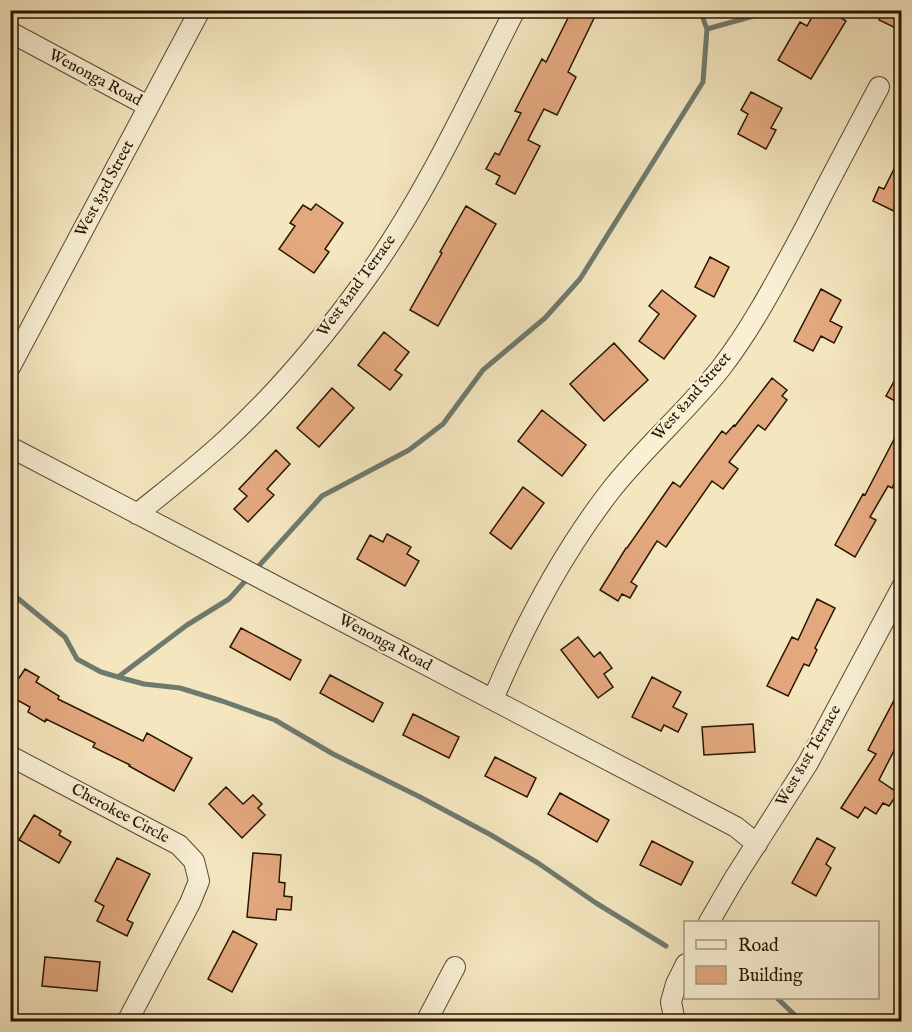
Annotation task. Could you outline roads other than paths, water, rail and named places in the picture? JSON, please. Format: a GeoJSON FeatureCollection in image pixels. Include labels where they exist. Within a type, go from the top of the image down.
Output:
{"type":"FeatureCollection","features":[{"type":"Feature","properties":{"kind":"street","name":"West 83rd Street"},"geometry":{"type":"LineString","coordinates":[[10,367],[200,10]]}},
{"type":"Feature","properties":{"kind":"street","name":"West 82nd Terrace"},"geometry":{"type":"LineString","coordinates":[[137,514],[196,467],[230,436],[266,400],[341,313],[366,279],[408,213],[515,10]]}},
{"type":"Feature","properties":{"kind":"street","name":"Wenonga Road"},"geometry":{"type":"LineString","coordinates":[[10,32],[148,106]]}},
{"type":"Feature","properties":{"kind":"street","name":"West 82nd Street"},"geometry":{"type":"LineString","coordinates":[[492,699],[533,614],[583,529],[611,489],[690,404],[720,368],[750,326],[777,281],[879,87]]}},
{"type":"Feature","properties":{"kind":"street","name":"Wenonga Road"},"geometry":{"type":"LineString","coordinates":[[10,447],[736,827],[757,843]]}},
{"type":"Feature","properties":{"kind":"street","name":"West 81st Terrace"},"geometry":{"type":"LineString","coordinates":[[711,921],[808,763],[902,587]]}},
{"type":"Feature","properties":{"kind":"street","name":"Cherokee Circle"},"geometry":{"type":"LineString","coordinates":[[10,756],[179,845],[195,861],[199,881],[190,903],[127,1022]]}},
{"type":"Feature","properties":{"kind":"street"},"geometry":{"type":"LineString","coordinates":[[675,1022],[671,1002],[684,966]]}},
{"type":"Feature","properties":{"kind":"street"},"geometry":{"type":"LineString","coordinates":[[426,1022],[455,967]]}},
{"type":"Feature","properties":{"kind":"waterway"},"geometry":{"type":"LineString","coordinates":[[10,592],[65,637],[77,659],[101,672],[118,677],[187,625],[229,599],[322,496],[409,450],[443,424],[483,370],[545,318],[580,279],[703,82],[707,29],[700,10]]}},
{"type":"Feature","properties":{"kind":"waterway"},"geometry":{"type":"LineString","coordinates":[[707,29],[775,10]]}},
{"type":"Feature","properties":{"kind":"waterway"},"geometry":{"type":"LineString","coordinates":[[118,677],[144,684],[180,688],[275,720],[333,754],[491,835],[666,946]]}},
{"type":"Feature","properties":{"kind":"waterway"},"geometry":{"type":"LineString","coordinates":[[778,999],[802,1022]]}}]}
